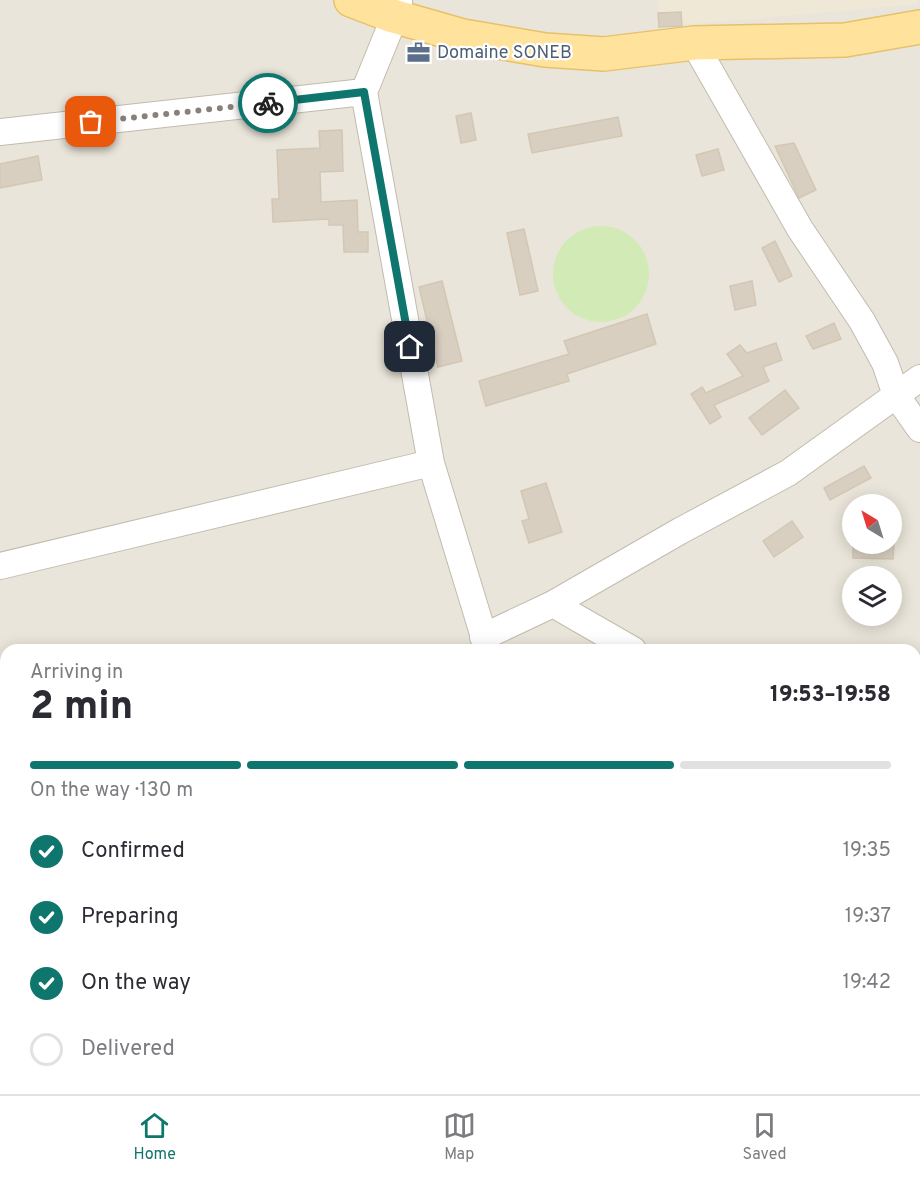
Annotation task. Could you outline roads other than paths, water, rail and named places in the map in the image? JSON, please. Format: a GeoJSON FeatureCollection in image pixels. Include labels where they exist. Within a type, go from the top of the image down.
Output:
{"type":"FeatureCollection","features":[{"type":"Feature","properties":{"kind":"main road"},"geometry":{"type":"LineString","coordinates":[[351,0],[396,8],[463,36],[545,50],[604,54],[694,42],[845,40],[920,27]]}},
{"type":"Feature","properties":{"kind":"street"},"geometry":{"type":"LineString","coordinates":[[396,8],[364,92],[431,463],[485,643],[788,472],[920,378]]}},
{"type":"Feature","properties":{"kind":"street"},"geometry":{"type":"LineString","coordinates":[[694,42],[800,229],[862,321],[885,363],[896,395],[920,429]]}},
{"type":"Feature","properties":{"kind":"street"},"geometry":{"type":"LineString","coordinates":[[0,132],[364,92]]}},
{"type":"Feature","properties":{"kind":"street"},"geometry":{"type":"LineString","coordinates":[[0,566],[431,463]]}},
{"type":"Feature","properties":{"kind":"street"},"geometry":{"type":"LineString","coordinates":[[553,604],[623,644]]}},
{"type":"Feature","properties":{"kind":"place","name":"Domaine SONEB"},"geometry":{"type":"Point","coordinates":[419,53]}}]}
